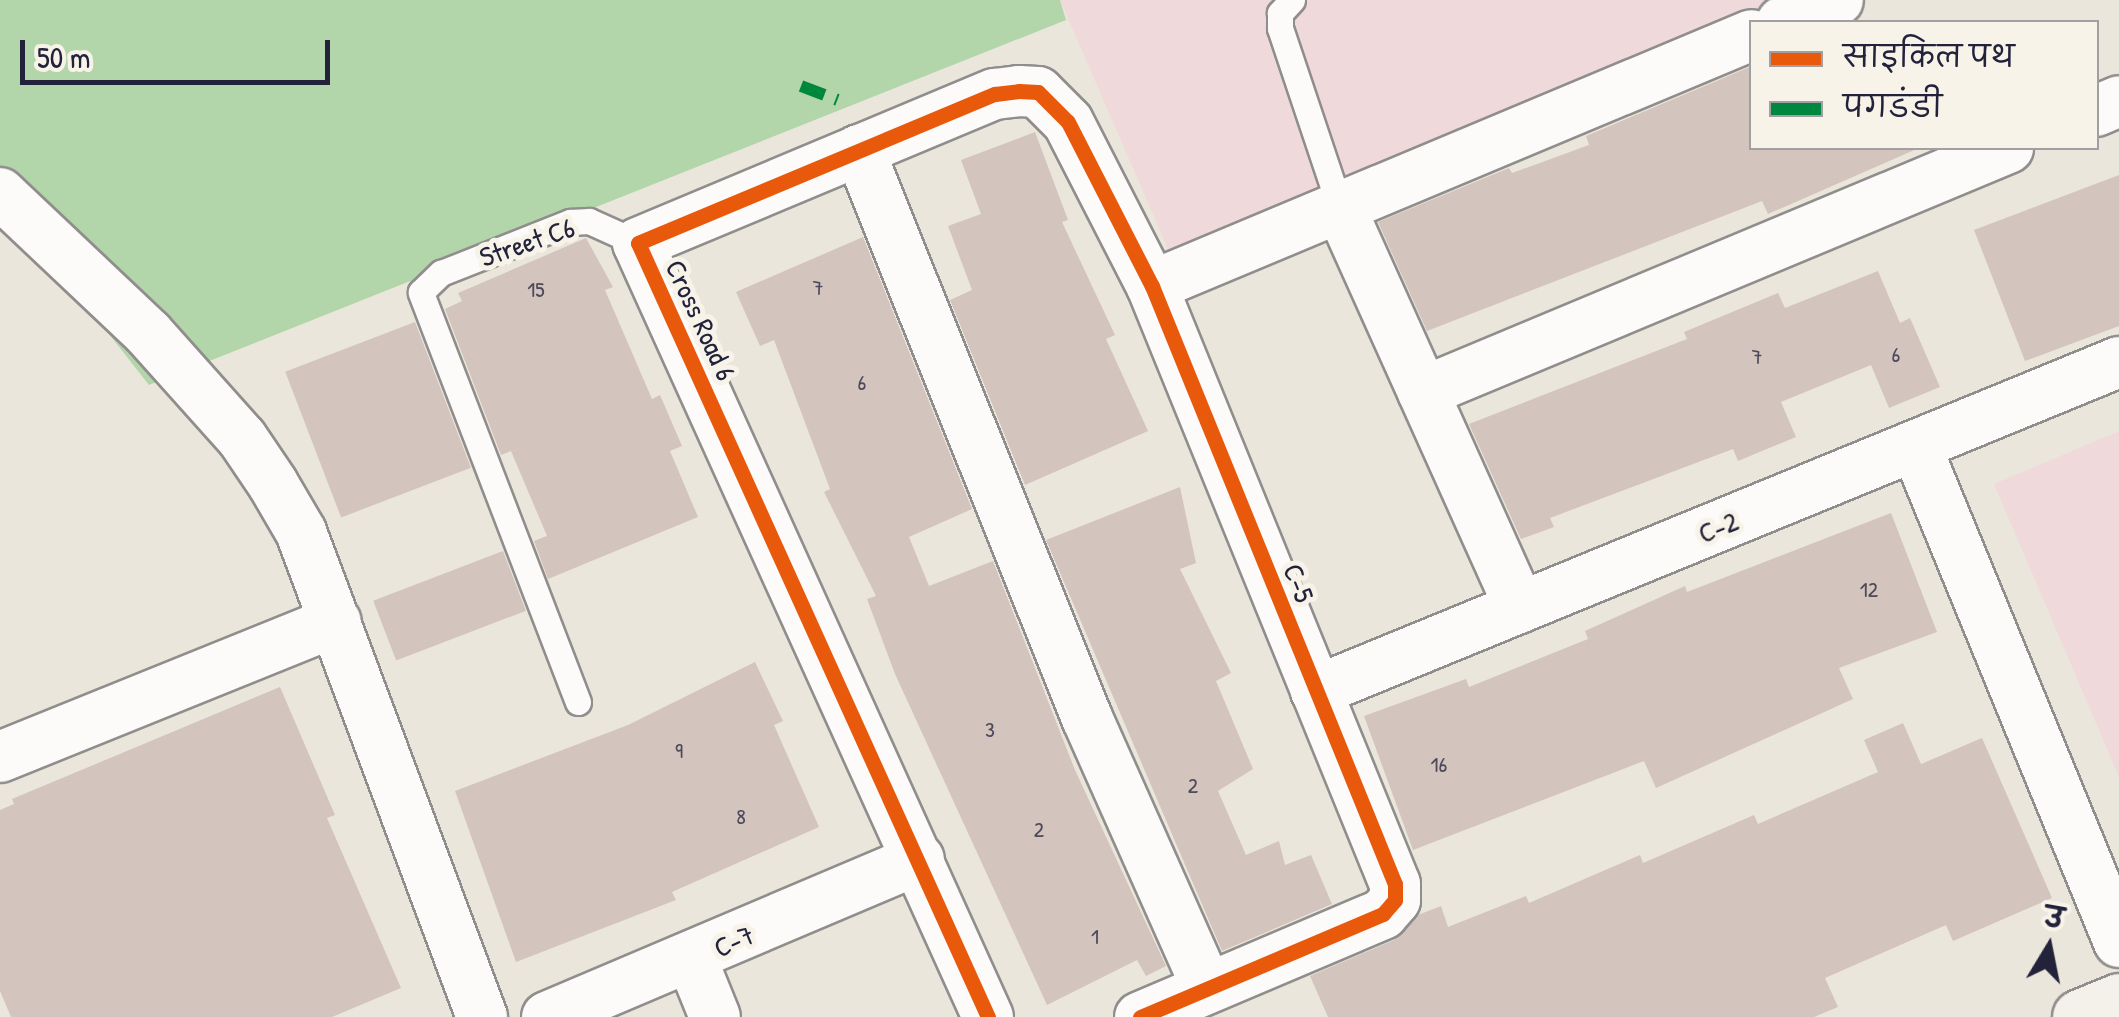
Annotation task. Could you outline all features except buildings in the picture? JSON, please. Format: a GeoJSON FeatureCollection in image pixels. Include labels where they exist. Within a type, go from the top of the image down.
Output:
{"type":"FeatureCollection","features":[{"type":"Feature","properties":{"kind":"main road"},"geometry":{"type":"LineString","coordinates":[[2080,1017],[2119,1001]]}},
{"type":"Feature","properties":{"kind":"street"},"geometry":{"type":"LineString","coordinates":[[1787,20],[1838,0]]}},
{"type":"Feature","properties":{"kind":"street"},"geometry":{"type":"LineString","coordinates":[[1152,286],[1749,36]]}},
{"type":"Feature","properties":{"kind":"street","name":"Cross Road 6"},"geometry":{"type":"LineString","coordinates":[[988,1017],[638,244],[994,94],[1038,92],[1068,122],[1152,286]]}},
{"type":"Feature","properties":{"kind":"street"},"geometry":{"type":"LineString","coordinates":[[859,150],[1087,718],[1206,988],[1140,1017]]}},
{"type":"Feature","properties":{"kind":"street"},"geometry":{"type":"LineString","coordinates":[[1424,392],[2003,150]]}},
{"type":"Feature","properties":{"kind":"street"},"geometry":{"type":"LineString","coordinates":[[0,192],[148,333],[242,438],[301,532],[482,1017]]}},
{"type":"Feature","properties":{"kind":"street"},"geometry":{"type":"LineString","coordinates":[[1340,207],[1520,608]]}},
{"type":"Feature","properties":{"kind":"street","name":"C-5"},"geometry":{"type":"LineString","coordinates":[[1152,286],[1381,843],[1395,900],[1383,914],[1206,988]]}},
{"type":"Feature","properties":{"kind":"street","name":"C-2"},"geometry":{"type":"LineString","coordinates":[[1316,690],[2119,362]]}},
{"type":"Feature","properties":{"kind":"street"},"geometry":{"type":"LineString","coordinates":[[1916,447],[2119,942]]}},
{"type":"Feature","properties":{"kind":"street"},"geometry":{"type":"LineString","coordinates":[[0,757],[336,621]]}},
{"type":"Feature","properties":{"kind":"street","name":"C-7"},"geometry":{"type":"LineString","coordinates":[[547,1017],[692,960],[919,859]]}},
{"type":"Feature","properties":{"kind":"street"},"geometry":{"type":"LineString","coordinates":[[692,960],[715,1017]]}},
{"type":"Feature","properties":{"kind":"lane"},"geometry":{"type":"LineString","coordinates":[[1292,0],[1280,13],[1280,28],[1340,207]]}},
{"type":"Feature","properties":{"kind":"lane","name":"Street C6"},"geometry":{"type":"LineString","coordinates":[[578,702],[422,292],[442,273],[570,222],[589,221],[638,244]]}},
{"type":"Feature","properties":{"kind":"shaded area"},"geometry":{"type":"Polygon","coordinates":[[[1060,0],[1831,0],[1778,20],[1749,20],[1749,31],[1168,249],[1060,0]]]}},
{"type":"Feature","properties":{"kind":"shaded area"},"geometry":{"type":"Polygon","coordinates":[[[2119,431],[2119,777],[1994,484],[2119,431]]]}},
{"type":"Feature","properties":{"kind":"green space"},"geometry":{"type":"Polygon","coordinates":[[[0,0],[1060,0],[1066,20],[149,385],[0,195],[0,0]]]}},
{"type":"Feature","properties":{"kind":"marked path"},"geometry":{"type":"LineString","coordinates":[[801,86],[837,100]]}},
{"type":"Feature","properties":{"kind":"cycle path"},"geometry":{"type":"LineString","coordinates":[[988,1017],[638,243],[995,94],[1019,91],[1038,92],[1068,122],[1152,286],[1395,884],[1395,900],[1383,914],[1140,1017]]}}]}
